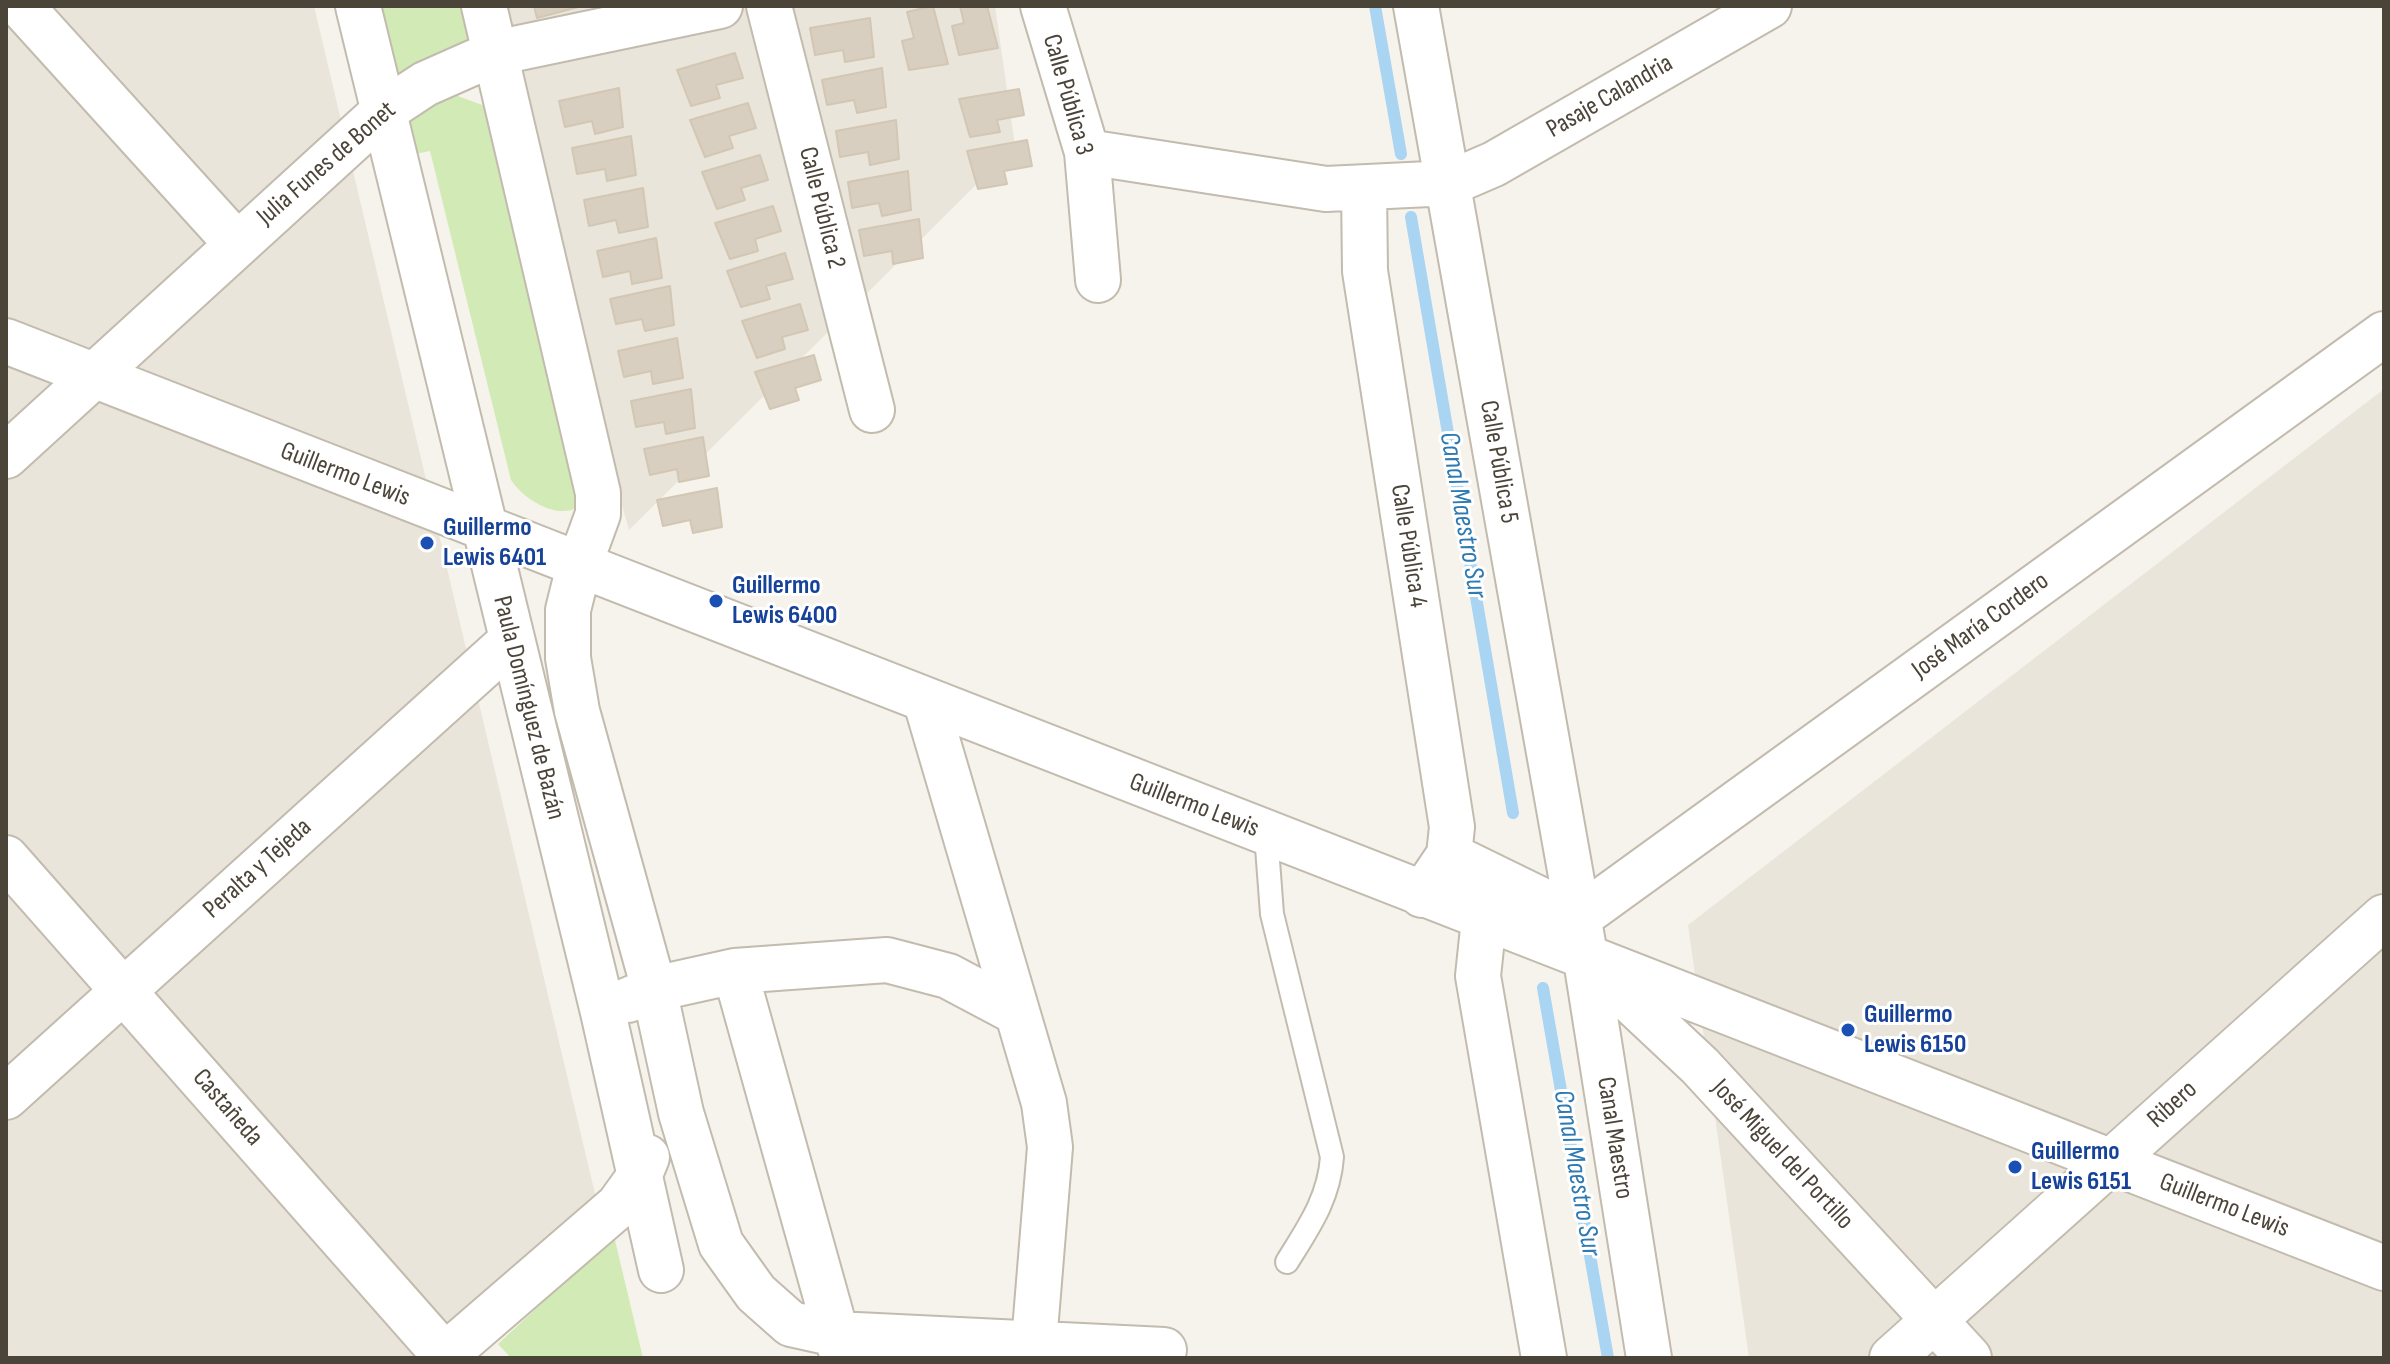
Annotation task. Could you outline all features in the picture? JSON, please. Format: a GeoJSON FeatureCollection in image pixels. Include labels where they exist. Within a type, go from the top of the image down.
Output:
{"type":"FeatureCollection","features":[{"type":"Feature","properties":{"kind":"street"},"geometry":{"type":"LineString","coordinates":[[21,6],[236,243]]}},
{"type":"Feature","properties":{"kind":"street","name":"Paula Domínguez de Bazán"},"geometry":{"type":"LineString","coordinates":[[358,6],[603,1012],[661,1270]]}},
{"type":"Feature","properties":{"kind":"street"},"geometry":{"type":"LineString","coordinates":[[484,6],[598,493],[598,514],[579,566],[568,610],[568,658],[577,711],[654,989],[681,1113],[721,1244],[756,1293],[791,1324],[840,1346],[1034,1343],[1164,1350]]}},
{"type":"Feature","properties":{"kind":"street","name":"Julia Funes de Bonet"},"geometry":{"type":"LineString","coordinates":[[6,456],[384,111],[425,84],[495,53],[720,6]]}},
{"type":"Feature","properties":{"kind":"street","name":"Calle Pública 2"},"geometry":{"type":"LineString","coordinates":[[769,6],[872,410]]}},
{"type":"Feature","properties":{"kind":"street","name":"Calle Pública 3"},"geometry":{"type":"LineString","coordinates":[[1043,6],[1087,152],[1098,280]]}},
{"type":"Feature","properties":{"kind":"street","name":"Calle Pública 5"},"geometry":{"type":"LineString","coordinates":[[1416,6],[1450,183],[1582,939]]}},
{"type":"Feature","properties":{"kind":"street","name":"Pasaje Calandria"},"geometry":{"type":"LineString","coordinates":[[1087,152],[1326,189],[1450,183],[1494,164],[1769,6]]}},
{"type":"Feature","properties":{"kind":"street","name":"Calle Pública 4"},"geometry":{"type":"LineString","coordinates":[[1364,189],[1365,271],[1452,827],[1449,855]]}},
{"type":"Feature","properties":{"kind":"street","name":"José María Cordero"},"geometry":{"type":"LineString","coordinates":[[1582,939],[2384,334]]}},
{"type":"Feature","properties":{"kind":"street","name":"Guillermo Lewis"},"geometry":{"type":"LineString","coordinates":[[6,341],[1484,919],[1582,939],[2109,1161],[2384,1268]]}},
{"type":"Feature","properties":{"kind":"street","name":"Peralta y Tejeda"},"geometry":{"type":"LineString","coordinates":[[6,1097],[511,641]]}},
{"type":"Feature","properties":{"kind":"street"},"geometry":{"type":"LineString","coordinates":[[926,702],[1014,1011],[1044,1103],[1050,1147],[1034,1343]]}},
{"type":"Feature","properties":{"kind":"street"},"geometry":{"type":"LineString","coordinates":[[1422,895],[1449,855],[1582,939]]}},
{"type":"Feature","properties":{"kind":"street","name":"Castañeda"},"geometry":{"type":"LineString","coordinates":[[6,858],[445,1357]]}},
{"type":"Feature","properties":{"kind":"street","name":"Ribero"},"geometry":{"type":"LineString","coordinates":[[1892,1358],[2384,917]]}},
{"type":"Feature","properties":{"kind":"street"},"geometry":{"type":"LineString","coordinates":[[1484,919],[1478,976],[1544,1358]]}},
{"type":"Feature","properties":{"kind":"street","name":"José Miguel del Portillo"},"geometry":{"type":"LineString","coordinates":[[1582,939],[1969,1358]]}},
{"type":"Feature","properties":{"kind":"street","name":"Canal Maestro"},"geometry":{"type":"LineString","coordinates":[[1582,939],[1649,1358]]}},
{"type":"Feature","properties":{"kind":"street"},"geometry":{"type":"LineString","coordinates":[[603,1012],[654,989],[735,971],[887,960],[948,976],[1014,1011]]}},
{"type":"Feature","properties":{"kind":"street"},"geometry":{"type":"LineString","coordinates":[[735,971],[840,1346]]}},
{"type":"Feature","properties":{"kind":"street"},"geometry":{"type":"LineString","coordinates":[[445,1357],[618,1206],[639,1177],[661,1130],[681,1113]]}},
{"type":"Feature","properties":{"kind":"lane"},"geometry":{"type":"LineString","coordinates":[[1266,834],[1272,914],[1332,1157],[1330,1183],[1320,1209],[1287,1262]]}},
{"type":"Feature","properties":{"kind":"shaded area"},"geometry":{"type":"Polygon","coordinates":[[[6,6],[314,6],[596,1198],[416,1358],[6,1358],[6,6]]]}},
{"type":"Feature","properties":{"kind":"shaded area"},"geometry":{"type":"Polygon","coordinates":[[[486,6],[995,6],[1015,146],[629,530],[495,53],[486,6]]]}},
{"type":"Feature","properties":{"kind":"shaded area"},"geometry":{"type":"Polygon","coordinates":[[[2384,389],[2384,1358],[1749,1358],[1688,925],[2384,389]]]}},
{"type":"Feature","properties":{"kind":"green space"},"geometry":{"type":"Polygon","coordinates":[[[375,6],[471,6],[472,36],[468,49],[407,80],[388,63],[375,6]]]}},
{"type":"Feature","properties":{"kind":"green space"},"geometry":{"type":"Polygon","coordinates":[[[455,95],[496,110],[579,506],[571,510],[552,510],[542,506],[524,495],[511,480],[430,151],[415,154],[407,127],[419,110],[455,95]]]}},
{"type":"Feature","properties":{"kind":"green space"},"geometry":{"type":"Polygon","coordinates":[[[614,1236],[643,1358],[511,1358],[498,1344],[614,1236]]]}},
{"type":"Feature","properties":{"kind":"building"},"geometry":{"type":"Polygon","coordinates":[[[534,6],[582,6],[537,18],[534,6]]]}},
{"type":"Feature","properties":{"kind":"building"},"geometry":{"type":"Polygon","coordinates":[[[933,6],[948,64],[909,70],[902,41],[914,38],[907,12],[933,6]]]}},
{"type":"Feature","properties":{"kind":"building"},"geometry":{"type":"Polygon","coordinates":[[[960,6],[987,6],[998,48],[959,55],[952,26],[964,23],[960,6]]]}},
{"type":"Feature","properties":{"kind":"building"},"geometry":{"type":"Polygon","coordinates":[[[870,18],[874,57],[845,62],[843,50],[815,55],[810,28],[870,18]]]}},
{"type":"Feature","properties":{"kind":"building"},"geometry":{"type":"Polygon","coordinates":[[[735,53],[743,78],[716,85],[720,98],[691,106],[677,70],[735,53]]]}},
{"type":"Feature","properties":{"kind":"building"},"geometry":{"type":"Polygon","coordinates":[[[882,68],[886,107],[857,113],[854,100],[827,105],[822,80],[882,68]]]}},
{"type":"Feature","properties":{"kind":"building"},"geometry":{"type":"Polygon","coordinates":[[[619,88],[623,127],[595,134],[592,121],[565,127],[559,101],[619,88]]]}},
{"type":"Feature","properties":{"kind":"building"},"geometry":{"type":"Polygon","coordinates":[[[1019,89],[1024,115],[997,120],[1000,132],[970,137],[959,99],[1019,89]]]}},
{"type":"Feature","properties":{"kind":"building"},"geometry":{"type":"Polygon","coordinates":[[[748,103],[756,128],[729,136],[733,148],[705,157],[690,120],[748,103]]]}},
{"type":"Feature","properties":{"kind":"building"},"geometry":{"type":"Polygon","coordinates":[[[896,120],[899,159],[870,165],[868,152],[840,157],[836,131],[896,120]]]}},
{"type":"Feature","properties":{"kind":"building"},"geometry":{"type":"Polygon","coordinates":[[[631,136],[636,175],[607,181],[605,169],[577,174],[572,148],[631,136]]]}},
{"type":"Feature","properties":{"kind":"building"},"geometry":{"type":"Polygon","coordinates":[[[1027,140],[1032,166],[1004,171],[1007,184],[978,189],[967,151],[1027,140]]]}},
{"type":"Feature","properties":{"kind":"building"},"geometry":{"type":"Polygon","coordinates":[[[760,155],[768,180],[741,188],[745,200],[717,209],[702,172],[760,155]]]}},
{"type":"Feature","properties":{"kind":"building"},"geometry":{"type":"Polygon","coordinates":[[[908,171],[911,210],[882,216],[879,203],[852,208],[848,182],[908,171]]]}},
{"type":"Feature","properties":{"kind":"building"},"geometry":{"type":"Polygon","coordinates":[[[643,188],[648,227],[619,233],[616,220],[589,226],[584,200],[643,188]]]}},
{"type":"Feature","properties":{"kind":"building"},"geometry":{"type":"Polygon","coordinates":[[[773,206],[781,231],[755,239],[758,251],[730,259],[715,223],[773,206]]]}},
{"type":"Feature","properties":{"kind":"building"},"geometry":{"type":"Polygon","coordinates":[[[919,219],[923,258],[893,264],[892,251],[864,256],[859,230],[919,219]]]}},
{"type":"Feature","properties":{"kind":"building"},"geometry":{"type":"Polygon","coordinates":[[[656,238],[662,278],[632,284],[630,271],[603,277],[597,251],[656,238]]]}},
{"type":"Feature","properties":{"kind":"building"},"geometry":{"type":"Polygon","coordinates":[[[785,253],[793,279],[766,286],[770,299],[741,307],[727,271],[785,253]]]}},
{"type":"Feature","properties":{"kind":"building"},"geometry":{"type":"Polygon","coordinates":[[[670,286],[674,325],[645,331],[642,319],[616,324],[610,299],[670,286]]]}},
{"type":"Feature","properties":{"kind":"building"},"geometry":{"type":"Polygon","coordinates":[[[800,304],[808,330],[782,337],[785,349],[757,358],[742,321],[800,304]]]}},
{"type":"Feature","properties":{"kind":"building"},"geometry":{"type":"Polygon","coordinates":[[[677,338],[683,378],[653,384],[651,371],[624,377],[618,351],[677,338]]]}},
{"type":"Feature","properties":{"kind":"building"},"geometry":{"type":"Polygon","coordinates":[[[814,355],[821,380],[795,388],[799,400],[770,409],[755,372],[814,355]]]}},
{"type":"Feature","properties":{"kind":"building"},"geometry":{"type":"Polygon","coordinates":[[[691,389],[695,428],[666,434],[664,422],[636,427],[631,401],[691,389]]]}},
{"type":"Feature","properties":{"kind":"building"},"geometry":{"type":"Polygon","coordinates":[[[703,437],[709,476],[679,482],[677,469],[650,475],[644,449],[703,437]]]}},
{"type":"Feature","properties":{"kind":"building"},"geometry":{"type":"Polygon","coordinates":[[[717,488],[722,527],[693,533],[690,520],[663,526],[657,500],[717,488]]]}},
{"type":"Feature","properties":{"kind":"waterway","name":"Canal Maestro Sur"},"geometry":{"type":"LineString","coordinates":[[1375,6],[1401,154]]}},
{"type":"Feature","properties":{"kind":"waterway","name":"Canal Maestro Sur"},"geometry":{"type":"LineString","coordinates":[[1411,217],[1513,813]]}},
{"type":"Feature","properties":{"kind":"waterway","name":"Canal Maestro Sur"},"geometry":{"type":"LineString","coordinates":[[1543,988],[1608,1358]]}},
{"type":"Feature","properties":{"kind":"place","name":"Guillermo Lewis 6401"},"geometry":{"type":"Point","coordinates":[427,543]}},
{"type":"Feature","properties":{"kind":"place","name":"Guillermo Lewis 6400"},"geometry":{"type":"Point","coordinates":[716,601]}},
{"type":"Feature","properties":{"kind":"place","name":"Guillermo Lewis 6150"},"geometry":{"type":"Point","coordinates":[1848,1030]}},
{"type":"Feature","properties":{"kind":"place","name":"Guillermo Lewis 6151"},"geometry":{"type":"Point","coordinates":[2015,1167]}}]}
